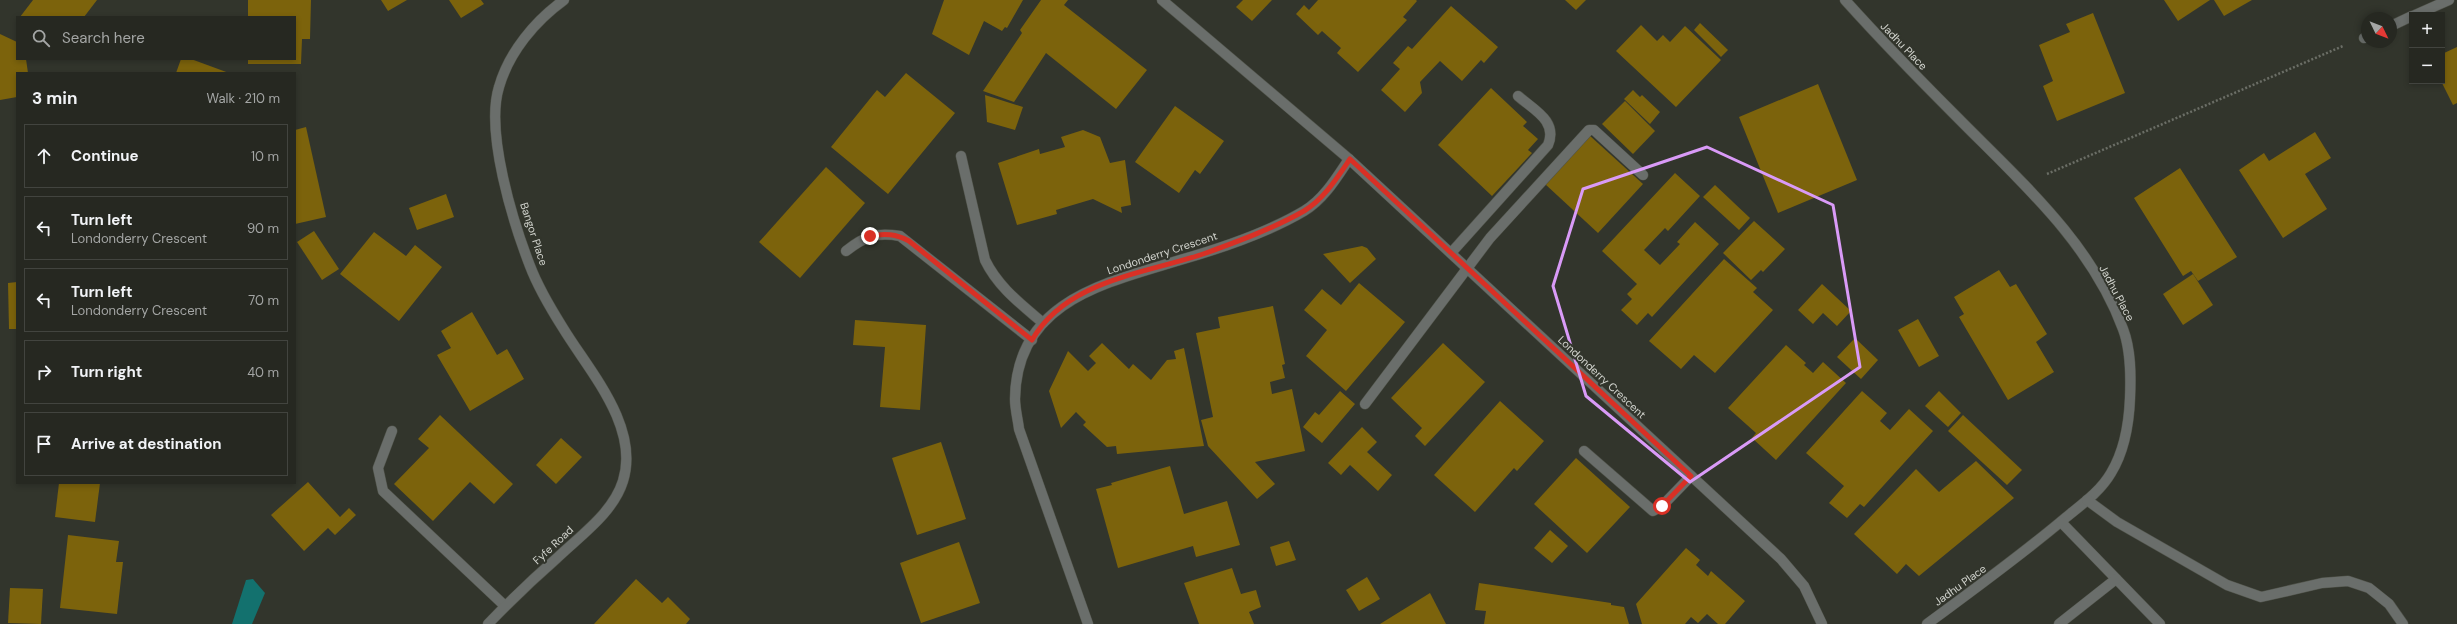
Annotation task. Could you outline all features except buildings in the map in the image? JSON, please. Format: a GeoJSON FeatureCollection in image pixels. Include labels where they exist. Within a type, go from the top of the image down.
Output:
{"type":"FeatureCollection","features":[{"type":"Feature","properties":{"kind":"street","name":"Bangor Place"},"geometry":{"type":"LineString","coordinates":[[564,0],[535,25],[507,63],[498,88],[494,122],[502,171],[530,267],[562,327],[606,393],[620,422],[626,443],[624,478]]}},
{"type":"Feature","properties":{"kind":"street","name":"Londonderry Crescent"},"geometry":{"type":"LineString","coordinates":[[1162,0],[1350,159],[1781,559],[1804,586],[1822,624]]}},
{"type":"Feature","properties":{"kind":"street","name":"Jadhu Place"},"geometry":{"type":"LineString","coordinates":[[1845,0],[1895,55],[2023,184],[2076,244],[2106,295],[2123,330],[2131,372],[2129,419],[2122,449],[2111,474],[2087,500],[2030,548],[1926,624]]}},
{"type":"Feature","properties":{"kind":"street"},"geometry":{"type":"LineString","coordinates":[[2422,12],[2449,0]]}},
{"type":"Feature","properties":{"kind":"street"},"geometry":{"type":"LineString","coordinates":[[2397,23],[2409,17]]}},
{"type":"Feature","properties":{"kind":"street"},"geometry":{"type":"LineString","coordinates":[[1451,253],[1548,146],[1552,136],[1548,123],[1518,96]]}},
{"type":"Feature","properties":{"kind":"street"},"geometry":{"type":"LineString","coordinates":[[1365,404],[1490,238],[1590,129],[1594,130],[1642,175]]}},
{"type":"Feature","properties":{"kind":"street"},"geometry":{"type":"LineString","coordinates":[[961,156],[985,260],[992,274],[1003,287],[1043,323]]}},
{"type":"Feature","properties":{"kind":"street","name":"Londonderry Crescent"},"geometry":{"type":"LineString","coordinates":[[1088,624],[1019,429],[1015,400],[1018,370],[1032,340],[1043,323],[1055,310],[1075,297],[1115,280],[1206,253],[1269,228],[1305,210],[1330,188],[1350,159]]}},
{"type":"Feature","properties":{"kind":"street"},"geometry":{"type":"LineString","coordinates":[[846,251],[870,236],[884,233],[900,236],[909,241],[1032,340]]}},
{"type":"Feature","properties":{"kind":"street"},"geometry":{"type":"LineString","coordinates":[[392,431],[378,468],[383,491],[505,606]]}},
{"type":"Feature","properties":{"kind":"street"},"geometry":{"type":"LineString","coordinates":[[1584,451],[1653,511],[1662,506],[1691,476]]}},
{"type":"Feature","properties":{"kind":"street","name":"Fyfe Road"},"geometry":{"type":"LineString","coordinates":[[488,624],[505,606],[601,517],[618,496],[624,478]]}},
{"type":"Feature","properties":{"kind":"street"},"geometry":{"type":"LineString","coordinates":[[2087,500],[2117,522],[2227,584],[2261,597],[2322,583],[2348,581],[2369,588],[2389,604],[2403,624]]}},
{"type":"Feature","properties":{"kind":"street"},"geometry":{"type":"LineString","coordinates":[[2061,522],[2160,624]]}},
{"type":"Feature","properties":{"kind":"street"},"geometry":{"type":"LineString","coordinates":[[2059,624],[2116,579]]}},
{"type":"Feature","properties":{"kind":"path"},"geometry":{"type":"LineString","coordinates":[[2023,184],[2361,39]]}},
{"type":"Feature","properties":{"kind":"highlighted area"},"geometry":{"type":"Polygon","coordinates":[[[1707,147],[1833,205],[1860,367],[1690,482],[1586,396],[1553,286],[1583,189],[1707,147]]]}},
{"type":"Feature","properties":{"kind":"water"},"geometry":{"type":"Polygon","coordinates":[[[253,579],[265,593],[252,624],[232,624],[246,580],[253,579]]]}},
{"type":"Feature","properties":{"kind":"route"},"geometry":{"type":"LineString","coordinates":[[870,236],[884,233],[900,236],[909,241],[1032,340],[1038,328],[1055,310],[1075,297],[1115,280],[1206,253],[1269,228],[1305,210],[1330,188],[1350,159],[1691,476],[1662,506]]}}]}
